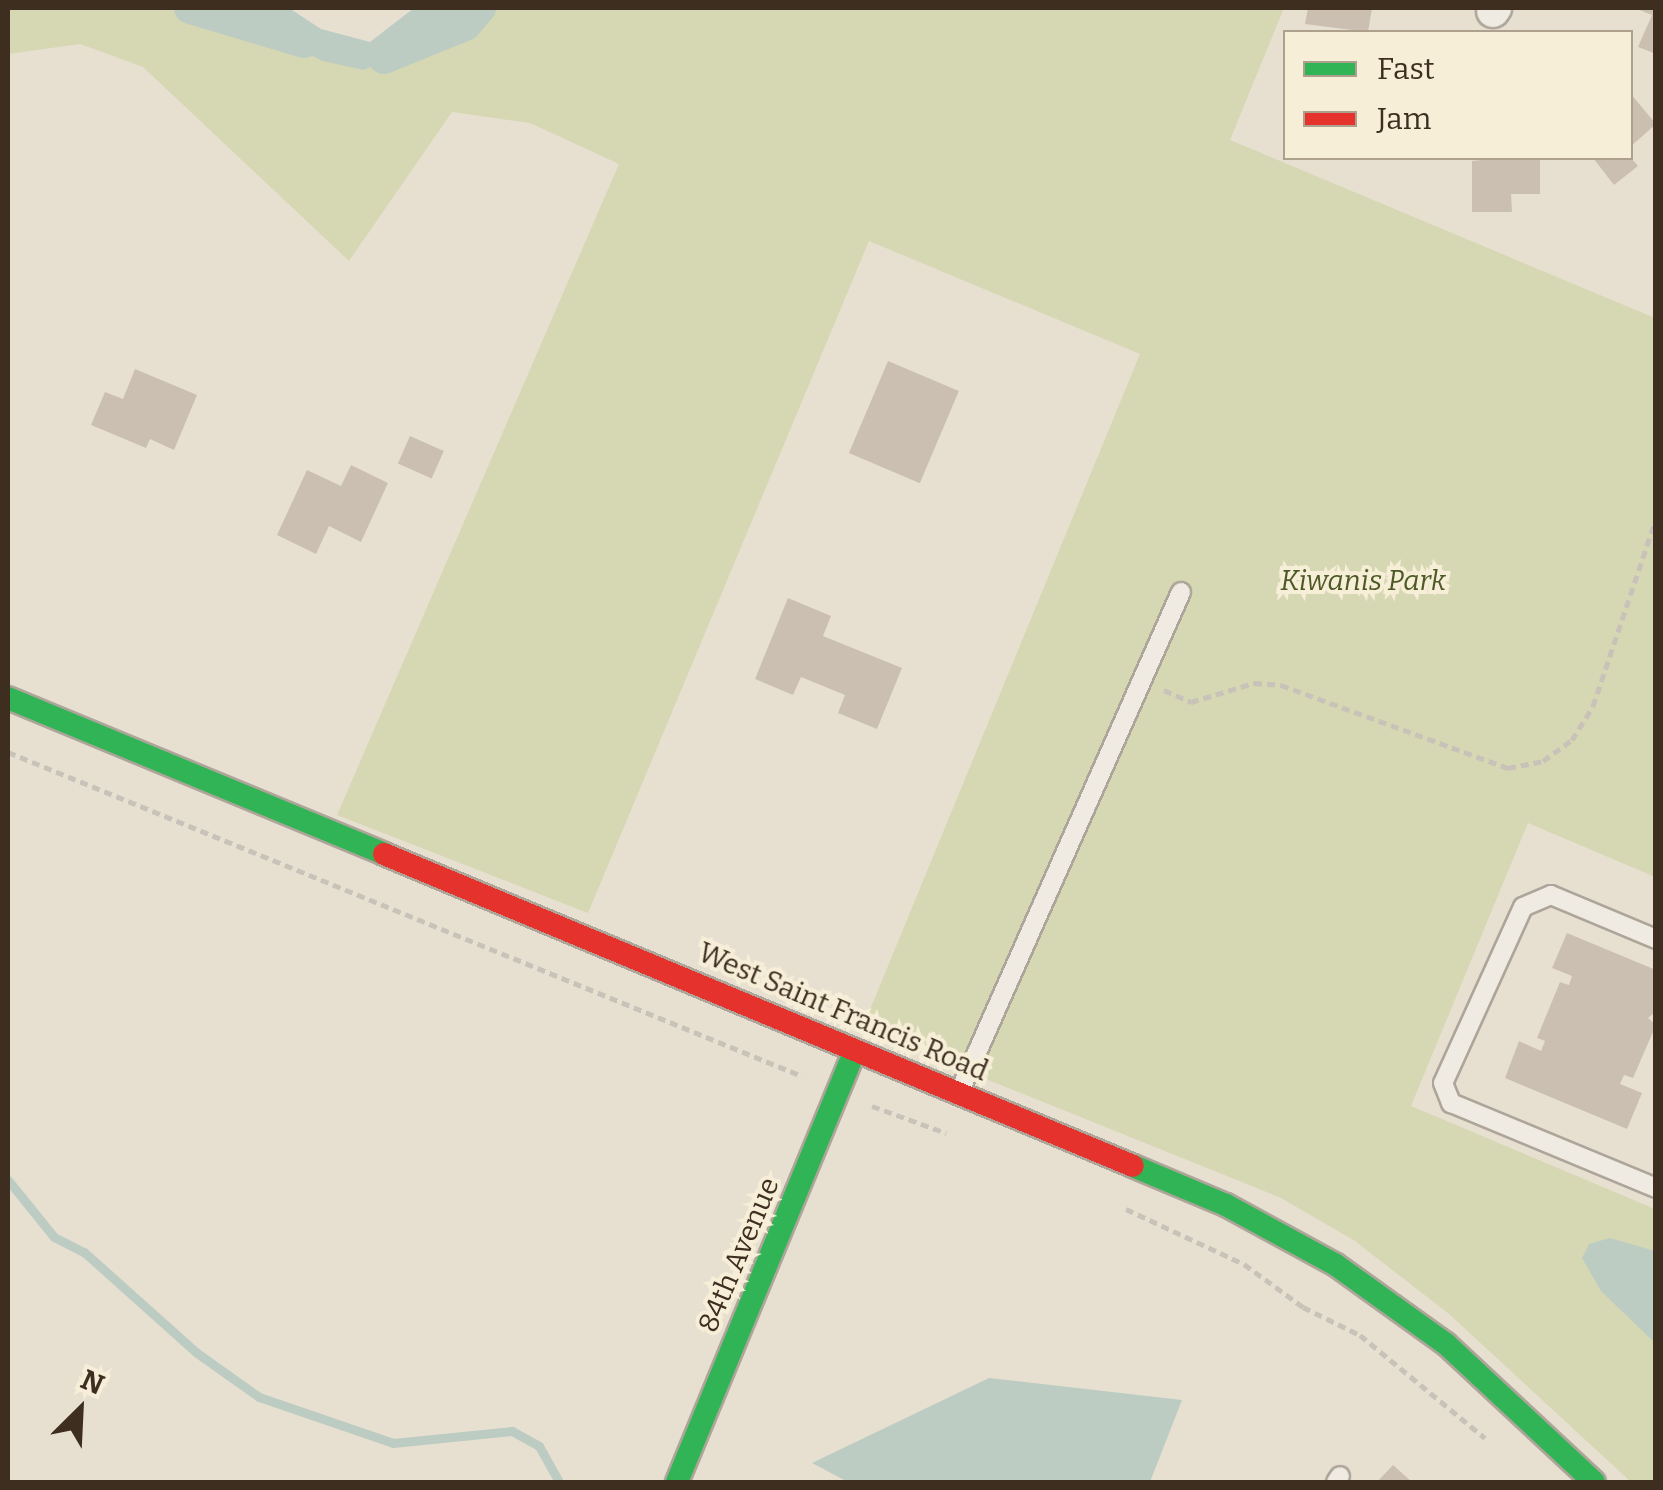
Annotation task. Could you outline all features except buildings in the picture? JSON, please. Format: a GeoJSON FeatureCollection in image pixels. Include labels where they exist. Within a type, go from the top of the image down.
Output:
{"type":"FeatureCollection","features":[{"type":"Feature","properties":{"kind":"street","name":"West Saint Francis Road"},"geometry":{"type":"LineString","coordinates":[[8,698],[1226,1204],[1336,1265],[1446,1344],[1594,1482]]}},
{"type":"Feature","properties":{"kind":"street","name":"84th Avenue"},"geometry":{"type":"LineString","coordinates":[[677,1482],[856,1050]]}},
{"type":"Feature","properties":{"kind":"lane"},"geometry":{"type":"LineString","coordinates":[[959,1094],[1181,592]]}},
{"type":"Feature","properties":{"kind":"lane"},"geometry":{"type":"LineString","coordinates":[[1656,939],[1550,895],[1523,907],[1443,1084],[1450,1103],[1656,1188]]}},
{"type":"Feature","properties":{"kind":"path"},"geometry":{"type":"LineString","coordinates":[[1142,680],[1190,702],[1254,684],[1281,685],[1508,768],[1543,761],[1572,740],[1593,706],[1656,520]]}},
{"type":"Feature","properties":{"kind":"path"},"geometry":{"type":"LineString","coordinates":[[8,752],[957,1136]]}},
{"type":"Feature","properties":{"kind":"path"},"geometry":{"type":"LineString","coordinates":[[1118,1205],[1244,1264],[1302,1307],[1360,1335],[1496,1448]]}},
{"type":"Feature","properties":{"kind":"green space","name":"Kiwanis Park"},"geometry":{"type":"Polygon","coordinates":[[[8,8],[213,8],[279,42],[364,70],[423,45],[461,8],[1284,8],[1230,140],[1655,318],[1655,877],[1528,823],[1411,1106],[1655,1209],[1655,1482],[1631,1482],[1449,1314],[1355,1241],[1281,1198],[862,1029],[1140,354],[869,241],[588,913],[337,815],[619,164],[530,123],[452,112],[349,261],[143,67],[80,44],[8,54],[8,8]]]}},
{"type":"Feature","properties":{"kind":"shaded area"},"geometry":{"type":"Polygon","coordinates":[[[213,8],[289,8],[321,29],[370,42],[414,8],[461,8],[423,45],[364,70],[323,61],[213,8]]]}},
{"type":"Feature","properties":{"kind":"shaded area"},"geometry":{"type":"Polygon","coordinates":[[[1610,1238],[1655,1251],[1655,1343],[1601,1291],[1582,1258],[1589,1244],[1610,1238]]]}},
{"type":"Feature","properties":{"kind":"shaded area"},"geometry":{"type":"Polygon","coordinates":[[[989,1378],[1182,1400],[1150,1482],[848,1482],[812,1463],[989,1378]]]}},
{"type":"Feature","properties":{"kind":"waterway"},"geometry":{"type":"LineString","coordinates":[[190,8],[304,42]]}},
{"type":"Feature","properties":{"kind":"waterway"},"geometry":{"type":"LineString","coordinates":[[384,58],[465,25],[480,8]]}},
{"type":"Feature","properties":{"kind":"waterway"},"geometry":{"type":"LineString","coordinates":[[8,1180],[54,1237],[84,1252],[197,1353],[259,1397],[393,1443],[512,1431],[539,1446],[559,1482]]}},
{"type":"Feature","properties":{"kind":"traffic: fast"},"geometry":{"type":"LineString","coordinates":[[8,698],[384,854]]}},
{"type":"Feature","properties":{"kind":"traffic: fast"},"geometry":{"type":"LineString","coordinates":[[677,1482],[855,1051]]}},
{"type":"Feature","properties":{"kind":"traffic: fast"},"geometry":{"type":"LineString","coordinates":[[1133,1166],[1226,1205],[1336,1265],[1446,1344],[1594,1482]]}},
{"type":"Feature","properties":{"kind":"traffic: jam"},"geometry":{"type":"LineString","coordinates":[[384,854],[1133,1166]]}}]}
